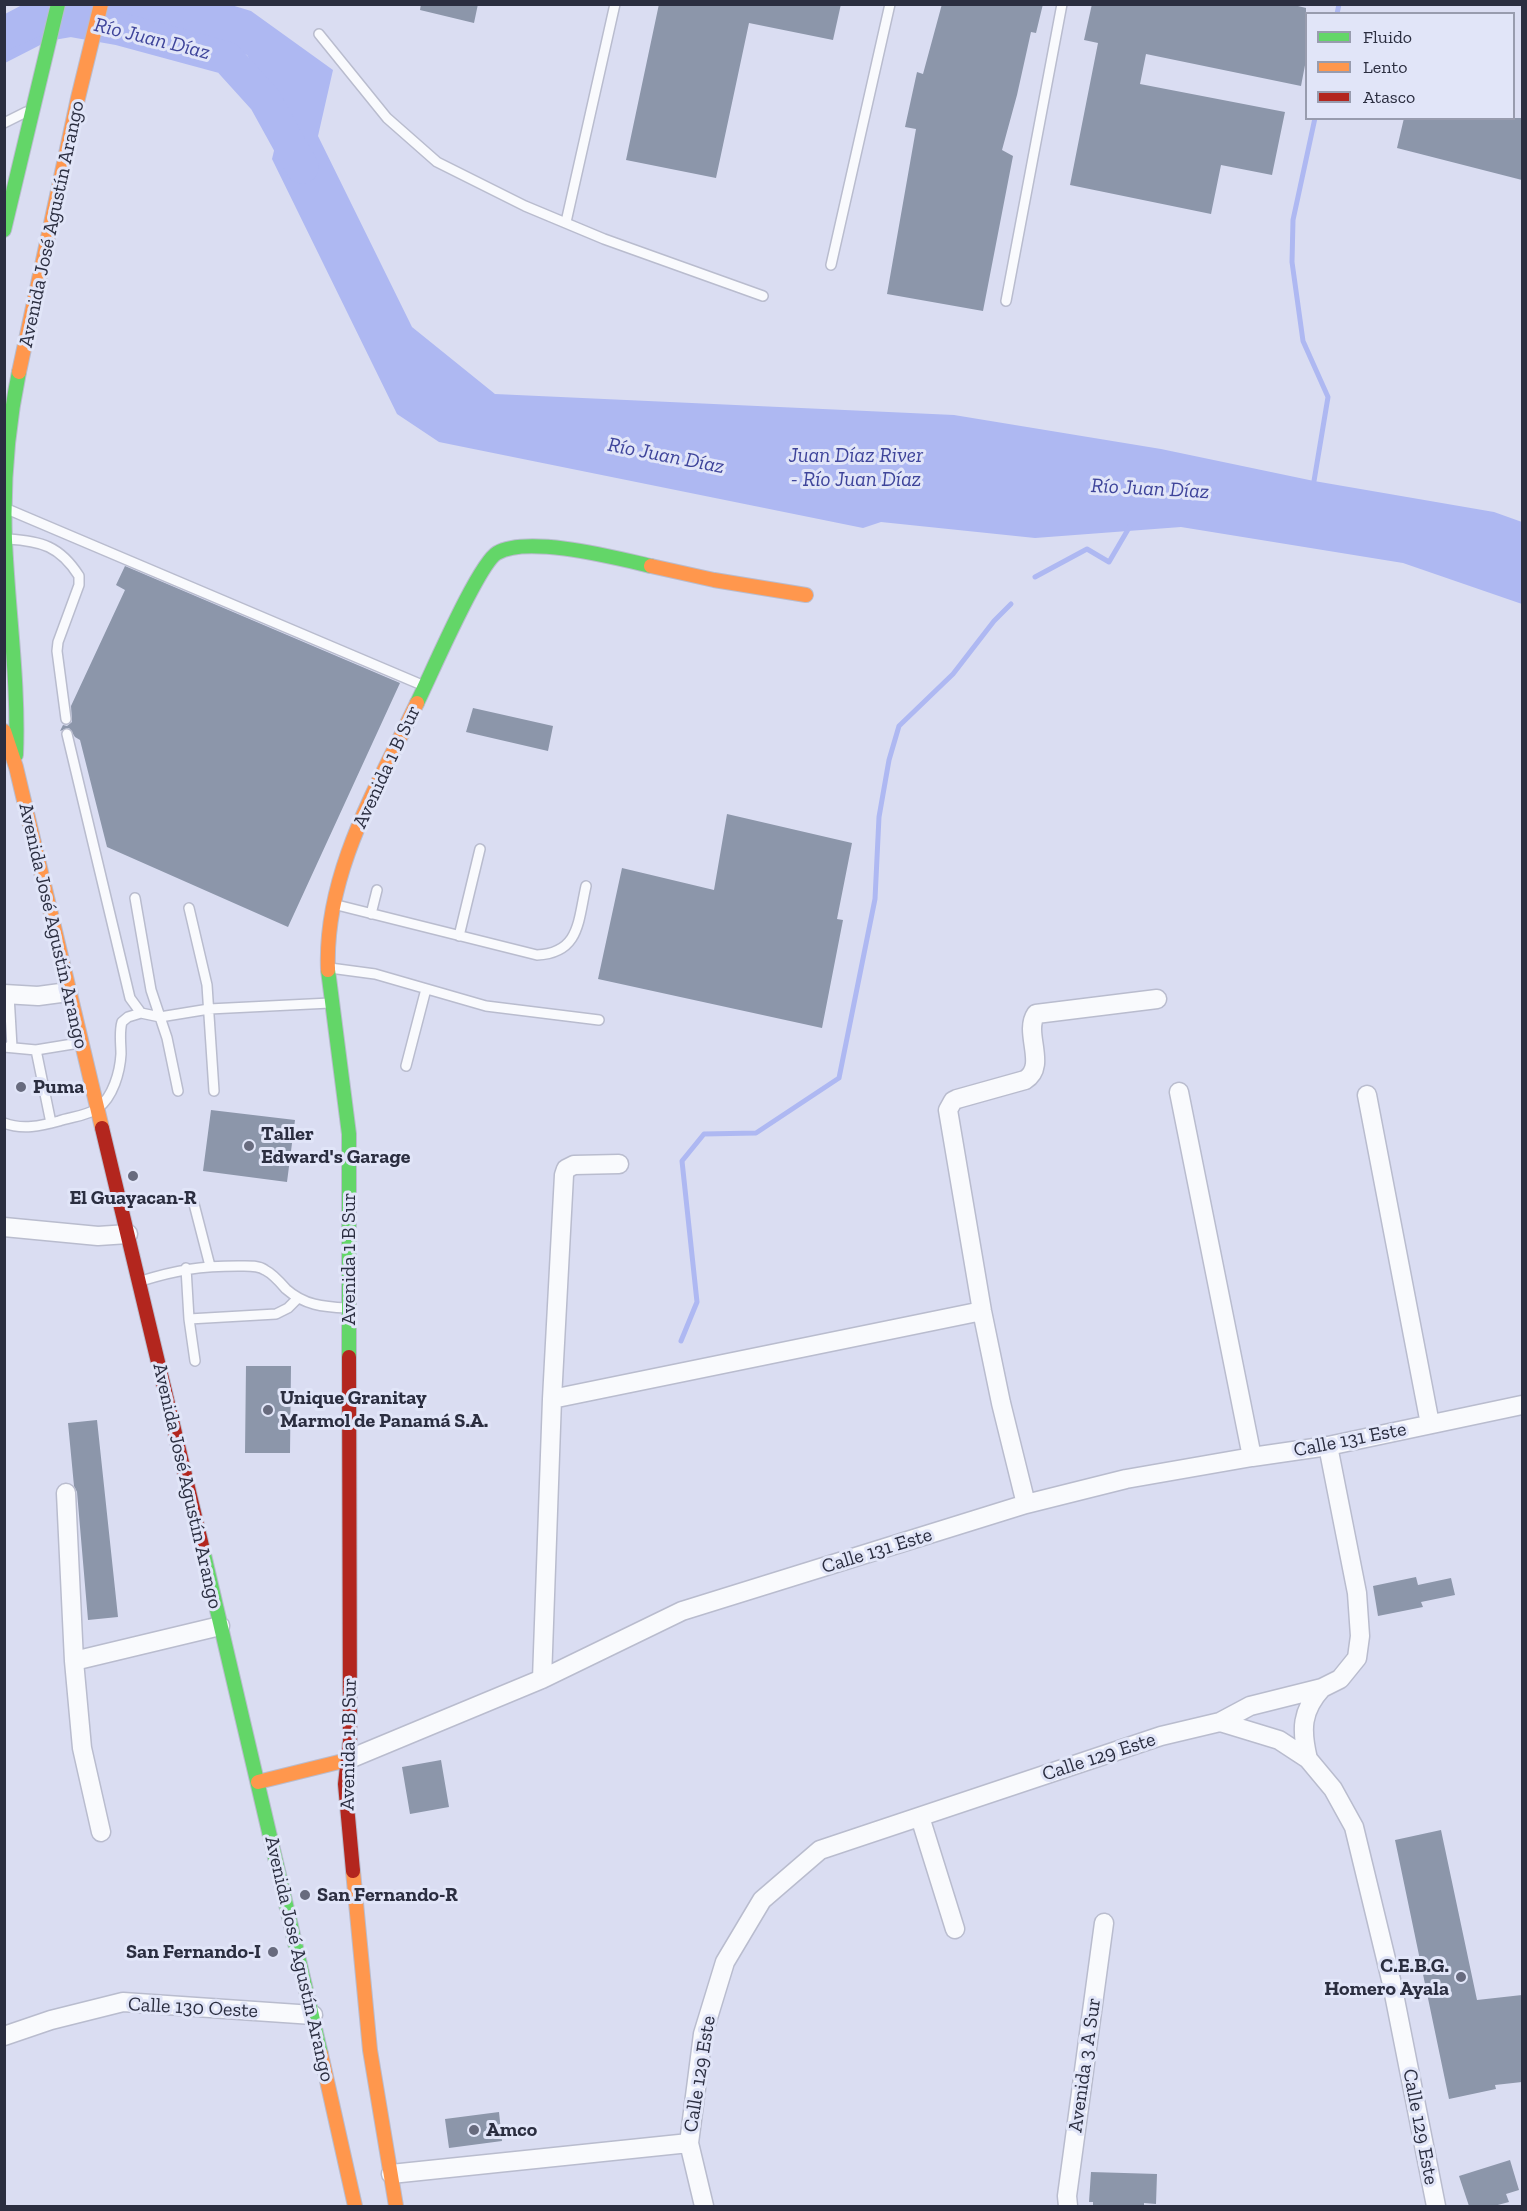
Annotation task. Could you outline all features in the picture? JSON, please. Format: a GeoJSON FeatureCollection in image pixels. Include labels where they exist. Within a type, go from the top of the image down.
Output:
{"type":"FeatureCollection","features":[{"type":"Feature","properties":{"kind":"main road"},"geometry":{"type":"LineString","coordinates":[[4,230],[58,4]]}},
{"type":"Feature","properties":{"kind":"main road","name":"Avenida José Agustín Arango"},"geometry":{"type":"LineString","coordinates":[[16,767],[18,713],[5,539],[6,474],[11,410],[78,98],[101,4]]}},
{"type":"Feature","properties":{"kind":"main road"},"geometry":{"type":"LineString","coordinates":[[4,388],[24,356]]}},
{"type":"Feature","properties":{"kind":"main road","name":"Avenida 1 B Sur"},"geometry":{"type":"LineString","coordinates":[[396,2206],[370,2050],[345,1784],[350,1740],[349,1134],[328,968],[335,904],[342,870],[354,836],[480,573],[487,561],[499,552],[536,547],[566,549],[703,578],[806,595]]}},
{"type":"Feature","properties":{"kind":"main road","name":"Avenida José Agustín Arango"},"geometry":{"type":"LineString","coordinates":[[4,731],[16,767],[313,2015],[350,2206]]}},
{"type":"Feature","properties":{"kind":"main road","name":"Calle 131 Este"},"geometry":{"type":"LineString","coordinates":[[258,1782],[347,1760]]}},
{"type":"Feature","properties":{"kind":"street"},"geometry":{"type":"LineString","coordinates":[[7,994],[38,996],[68,992]]}},
{"type":"Feature","properties":{"kind":"street"},"geometry":{"type":"LineString","coordinates":[[1026,1504],[1001,1403],[982,1311],[948,1115],[950,1105],[957,1100],[1025,1080],[1032,1074],[1035,1063],[1031,1024],[1036,1014],[1157,999]]}},
{"type":"Feature","properties":{"kind":"street"},"geometry":{"type":"LineString","coordinates":[[1179,1092],[1252,1457]]}},
{"type":"Feature","properties":{"kind":"street"},"geometry":{"type":"LineString","coordinates":[[1367,1095],[1430,1424]]}},
{"type":"Feature","properties":{"kind":"street"},"geometry":{"type":"LineString","coordinates":[[542,1678],[552,1399],[564,1172],[566,1168],[574,1165],[619,1164]]}},
{"type":"Feature","properties":{"kind":"street"},"geometry":{"type":"LineString","coordinates":[[4,1227],[98,1236],[128,1234]]}},
{"type":"Feature","properties":{"kind":"street"},"geometry":{"type":"LineString","coordinates":[[552,1399],[982,1311]]}},
{"type":"Feature","properties":{"kind":"street","name":"Calle 131 Este"},"geometry":{"type":"LineString","coordinates":[[347,1760],[542,1678],[682,1611],[1026,1504],[1126,1479],[1328,1446],[1522,1405]]}},
{"type":"Feature","properties":{"kind":"street"},"geometry":{"type":"LineString","coordinates":[[1220,1722],[1250,1706],[1322,1688],[1340,1679],[1357,1658],[1360,1636],[1357,1593],[1328,1446]]}},
{"type":"Feature","properties":{"kind":"street"},"geometry":{"type":"LineString","coordinates":[[66,1493],[74,1661],[82,1748],[101,1832]]}},
{"type":"Feature","properties":{"kind":"street"},"geometry":{"type":"LineString","coordinates":[[74,1661],[220,1626]]}},
{"type":"Feature","properties":{"kind":"street"},"geometry":{"type":"LineString","coordinates":[[1308,1759],[1304,1743],[1305,1715],[1310,1702],[1322,1688]]}},
{"type":"Feature","properties":{"kind":"street","name":"Calle 129 Este"},"geometry":{"type":"LineString","coordinates":[[704,2206],[689,2143],[703,2034],[725,1962],[762,1900],[820,1850],[1161,1736],[1220,1722],[1279,1740],[1308,1759],[1333,1789],[1354,1827],[1392,1984],[1436,2206]]}},
{"type":"Feature","properties":{"kind":"street"},"geometry":{"type":"LineString","coordinates":[[920,1816],[955,1929]]}},
{"type":"Feature","properties":{"kind":"street","name":"Avenida 3 A Sur"},"geometry":{"type":"LineString","coordinates":[[1068,2206],[1104,1923]]}},
{"type":"Feature","properties":{"kind":"street","name":"Calle 130 Oeste"},"geometry":{"type":"LineString","coordinates":[[4,2036],[51,2020],[123,2002],[313,2015]]}},
{"type":"Feature","properties":{"kind":"street"},"geometry":{"type":"LineString","coordinates":[[391,2175],[689,2143]]}},
{"type":"Feature","properties":{"kind":"lane"},"geometry":{"type":"LineString","coordinates":[[566,222],[615,4]]}},
{"type":"Feature","properties":{"kind":"lane"},"geometry":{"type":"LineString","coordinates":[[831,265],[890,4]]}},
{"type":"Feature","properties":{"kind":"lane"},"geometry":{"type":"LineString","coordinates":[[1005,301],[1062,4]]}},
{"type":"Feature","properties":{"kind":"lane"},"geometry":{"type":"LineString","coordinates":[[319,34],[387,118],[437,162],[525,206],[604,239],[763,296]]}},
{"type":"Feature","properties":{"kind":"lane"},"geometry":{"type":"LineString","coordinates":[[4,123],[31,110]]}},
{"type":"Feature","properties":{"kind":"lane"},"geometry":{"type":"LineString","coordinates":[[5,508],[426,687]]}},
{"type":"Feature","properties":{"kind":"lane"},"geometry":{"type":"LineString","coordinates":[[5,539],[43,543],[62,554],[79,576],[79,585],[58,642],[57,651],[66,718]]}},
{"type":"Feature","properties":{"kind":"lane"},"geometry":{"type":"LineString","coordinates":[[67,734],[130,998],[135,1008],[141,1013],[160,1017],[209,1010],[331,1003]]}},
{"type":"Feature","properties":{"kind":"lane"},"geometry":{"type":"LineString","coordinates":[[459,936],[480,849]]}},
{"type":"Feature","properties":{"kind":"lane"},"geometry":{"type":"LineString","coordinates":[[335,904],[537,955],[554,955],[569,943],[575,931],[586,886]]}},
{"type":"Feature","properties":{"kind":"lane"},"geometry":{"type":"LineString","coordinates":[[371,914],[377,890]]}},
{"type":"Feature","properties":{"kind":"lane"},"geometry":{"type":"LineString","coordinates":[[135,898],[151,990],[167,1038],[178,1091]]}},
{"type":"Feature","properties":{"kind":"lane"},"geometry":{"type":"LineString","coordinates":[[189,908],[207,985],[214,1091]]}},
{"type":"Feature","properties":{"kind":"lane"},"geometry":{"type":"LineString","coordinates":[[328,968],[375,974],[486,1006],[599,1020]]}},
{"type":"Feature","properties":{"kind":"lane"},"geometry":{"type":"LineString","coordinates":[[406,1066],[426,989]]}},
{"type":"Feature","properties":{"kind":"lane"},"geometry":{"type":"LineString","coordinates":[[7,994],[8,1047],[36,1050],[81,1043]]}},
{"type":"Feature","properties":{"kind":"lane"},"geometry":{"type":"LineString","coordinates":[[4,1123],[25,1128],[97,1109],[113,1087],[120,1069],[122,1022],[128,1017],[141,1013]]}},
{"type":"Feature","properties":{"kind":"lane"},"geometry":{"type":"LineString","coordinates":[[36,1050],[51,1123]]}},
{"type":"Feature","properties":{"kind":"lane"},"geometry":{"type":"LineString","coordinates":[[194,1204],[210,1266]]}},
{"type":"Feature","properties":{"kind":"lane"},"geometry":{"type":"LineString","coordinates":[[139,1282],[186,1268],[250,1266],[265,1269],[298,1298],[310,1304],[349,1308]]}},
{"type":"Feature","properties":{"kind":"lane"},"geometry":{"type":"LineString","coordinates":[[186,1268],[189,1318],[195,1360]]}},
{"type":"Feature","properties":{"kind":"lane"},"geometry":{"type":"LineString","coordinates":[[189,1318],[276,1314],[288,1308],[298,1298]]}},
{"type":"Feature","properties":{"kind":"water","name":"Juan Díaz River - Río Juan Díaz"},"geometry":{"type":"Polygon","coordinates":[[[228,4],[251,11],[333,70],[318,136],[412,327],[495,394],[954,415],[1161,449],[1314,481],[1494,512],[1522,522],[1522,604],[1403,563],[1181,527],[1035,538],[881,522],[863,528],[439,442],[397,414],[272,159],[282,118],[247,55],[147,24],[48,41],[5,63],[5,14],[22,5],[228,4]]]}},
{"type":"Feature","properties":{"kind":"building"},"geometry":{"type":"Polygon","coordinates":[[[421,4],[478,4],[474,23],[420,10],[421,4]]]}},
{"type":"Feature","properties":{"kind":"building"},"geometry":{"type":"Polygon","coordinates":[[[659,4],[841,4],[833,40],[749,23],[716,178],[626,160],[659,4]]]}},
{"type":"Feature","properties":{"kind":"building"},"geometry":{"type":"Polygon","coordinates":[[[942,4],[1043,4],[1036,33],[1031,32],[1002,150],[1013,156],[983,311],[887,294],[916,129],[905,127],[917,72],[923,74],[942,4]]]}},
{"type":"Feature","properties":{"kind":"building"},"geometry":{"type":"Polygon","coordinates":[[[1092,4],[1290,4],[1306,8],[1305,65],[1301,86],[1146,54],[1140,84],[1285,112],[1272,175],[1221,165],[1211,214],[1070,185],[1098,43],[1084,40],[1092,4]]]}},
{"type":"Feature","properties":{"kind":"building"},"geometry":{"type":"Polygon","coordinates":[[[1515,118],[1522,118],[1522,180],[1397,148],[1404,120],[1515,120],[1515,118]]]}},
{"type":"Feature","properties":{"kind":"building"},"geometry":{"type":"Polygon","coordinates":[[[125,566],[400,683],[288,927],[107,847],[80,740],[69,728],[60,731],[63,725],[67,726],[72,722],[71,706],[125,590],[116,585],[125,566]]]}},
{"type":"Feature","properties":{"kind":"building"},"geometry":{"type":"Polygon","coordinates":[[[473,708],[553,726],[548,751],[466,732],[473,708]]]}},
{"type":"Feature","properties":{"kind":"building"},"geometry":{"type":"Polygon","coordinates":[[[727,814],[852,843],[837,919],[843,920],[822,1028],[598,979],[622,868],[714,890],[727,814]]]}},
{"type":"Feature","properties":{"kind":"building","name":"Taller Edward's Garage"},"geometry":{"type":"Polygon","coordinates":[[[211,1110],[295,1120],[287,1182],[203,1171],[211,1110]]]}},
{"type":"Feature","properties":{"kind":"building","name":"Unique Granitay Marmol de Panamá S.A."},"geometry":{"type":"Polygon","coordinates":[[[246,1366],[291,1366],[290,1453],[245,1453],[246,1366]]]}},
{"type":"Feature","properties":{"kind":"building"},"geometry":{"type":"Polygon","coordinates":[[[97,1420],[118,1617],[88,1620],[77,1492],[74,1486],[68,1423],[97,1420]]]}},
{"type":"Feature","properties":{"kind":"building"},"geometry":{"type":"Polygon","coordinates":[[[1416,1577],[1418,1585],[1451,1578],[1455,1595],[1421,1602],[1423,1607],[1378,1616],[1373,1586],[1416,1577]]]}},
{"type":"Feature","properties":{"kind":"building"},"geometry":{"type":"Polygon","coordinates":[[[441,1760],[449,1807],[410,1814],[402,1767],[441,1760]]]}},
{"type":"Feature","properties":{"kind":"building"},"geometry":{"type":"Polygon","coordinates":[[[1441,1830],[1477,2000],[1522,1995],[1522,2082],[1495,2085],[1496,2089],[1449,2099],[1395,1840],[1441,1830]]]}},
{"type":"Feature","properties":{"kind":"building","name":"Amco"},"geometry":{"type":"Polygon","coordinates":[[[499,2112],[502,2141],[449,2148],[445,2119],[499,2112]]]}},
{"type":"Feature","properties":{"kind":"building"},"geometry":{"type":"Polygon","coordinates":[[[1510,2160],[1519,2190],[1506,2194],[1509,2202],[1494,2206],[1469,2206],[1459,2176],[1510,2160]]]}},
{"type":"Feature","properties":{"kind":"building"},"geometry":{"type":"Polygon","coordinates":[[[1091,2172],[1157,2174],[1156,2204],[1093,2206],[1093,2202],[1089,2202],[1091,2172]]]}},
{"type":"Feature","properties":{"kind":"waterway"},"geometry":{"type":"LineString","coordinates":[[1337,12],[1339,4]]}},
{"type":"Feature","properties":{"kind":"waterway","name":"Río Juan Díaz"},"geometry":{"type":"LineString","coordinates":[[4,34],[46,16],[120,29],[227,58],[265,100],[302,167]]}},
{"type":"Feature","properties":{"kind":"waterway"},"geometry":{"type":"LineString","coordinates":[[1314,481],[1328,397],[1303,341],[1292,262],[1293,220],[1315,120]]}},
{"type":"Feature","properties":{"kind":"waterway"},"geometry":{"type":"LineString","coordinates":[[1035,577],[1087,549],[1109,562],[1130,526]]}},
{"type":"Feature","properties":{"kind":"waterway"},"geometry":{"type":"LineString","coordinates":[[681,1341],[697,1302],[682,1161],[704,1134],[756,1133],[839,1078],[875,899],[879,817],[889,760],[899,726],[953,674],[994,621],[1011,604]]}},
{"type":"Feature","properties":{"kind":"traffic: fast"},"geometry":{"type":"LineString","coordinates":[[4,230],[58,4]]}},
{"type":"Feature","properties":{"kind":"traffic: fast"},"geometry":{"type":"LineString","coordinates":[[16,755],[16,701],[6,567],[5,519],[9,434],[19,372]]}},
{"type":"Feature","properties":{"kind":"traffic: fast"},"geometry":{"type":"LineString","coordinates":[[417,703],[478,577],[497,553],[511,548],[550,547],[651,566]]}},
{"type":"Feature","properties":{"kind":"traffic: fast"},"geometry":{"type":"LineString","coordinates":[[328,970],[349,1134],[349,1357]]}},
{"type":"Feature","properties":{"kind":"traffic: fast"},"geometry":{"type":"LineString","coordinates":[[202,1546],[321,2054]]}},
{"type":"Feature","properties":{"kind":"traffic: slow"},"geometry":{"type":"LineString","coordinates":[[19,372],[78,98],[101,4]]}},
{"type":"Feature","properties":{"kind":"traffic: slow"},"geometry":{"type":"LineString","coordinates":[[651,566],[714,580],[806,595]]}},
{"type":"Feature","properties":{"kind":"traffic: slow"},"geometry":{"type":"LineString","coordinates":[[328,970],[329,934],[344,865],[370,799],[417,703]]}},
{"type":"Feature","properties":{"kind":"traffic: slow"},"geometry":{"type":"LineString","coordinates":[[4,731],[16,767],[102,1128]]}},
{"type":"Feature","properties":{"kind":"traffic: slow"},"geometry":{"type":"LineString","coordinates":[[258,1782],[347,1760]]}},
{"type":"Feature","properties":{"kind":"traffic: slow"},"geometry":{"type":"LineString","coordinates":[[353,1871],[370,2050],[396,2206]]}},
{"type":"Feature","properties":{"kind":"traffic: slow"},"geometry":{"type":"LineString","coordinates":[[321,2054],[355,2206]]}},
{"type":"Feature","properties":{"kind":"traffic: jam"},"geometry":{"type":"LineString","coordinates":[[102,1128],[202,1546]]}},
{"type":"Feature","properties":{"kind":"traffic: jam"},"geometry":{"type":"LineString","coordinates":[[349,1357],[350,1741],[345,1784],[353,1871]]}},
{"type":"Feature","properties":{"kind":"place","name":"Puma"},"geometry":{"type":"Point","coordinates":[21,1087]}},
{"type":"Feature","properties":{"kind":"place","name":"Taller Edward's Garage"},"geometry":{"type":"Point","coordinates":[249,1146]}},
{"type":"Feature","properties":{"kind":"place","name":"El Guayacan-R"},"geometry":{"type":"Point","coordinates":[133,1176]}},
{"type":"Feature","properties":{"kind":"place","name":"Unique Granitay Marmol de Panamá S.A."},"geometry":{"type":"Point","coordinates":[268,1410]}},
{"type":"Feature","properties":{"kind":"place","name":"San Fernando-R"},"geometry":{"type":"Point","coordinates":[305,1895]}},
{"type":"Feature","properties":{"kind":"place","name":"San Fernando-I"},"geometry":{"type":"Point","coordinates":[273,1952]}},
{"type":"Feature","properties":{"kind":"place","name":"C.E.B.G. Homero Ayala"},"geometry":{"type":"Point","coordinates":[1461,1977]}},
{"type":"Feature","properties":{"kind":"place","name":"Amco"},"geometry":{"type":"Point","coordinates":[474,2130]}}]}
